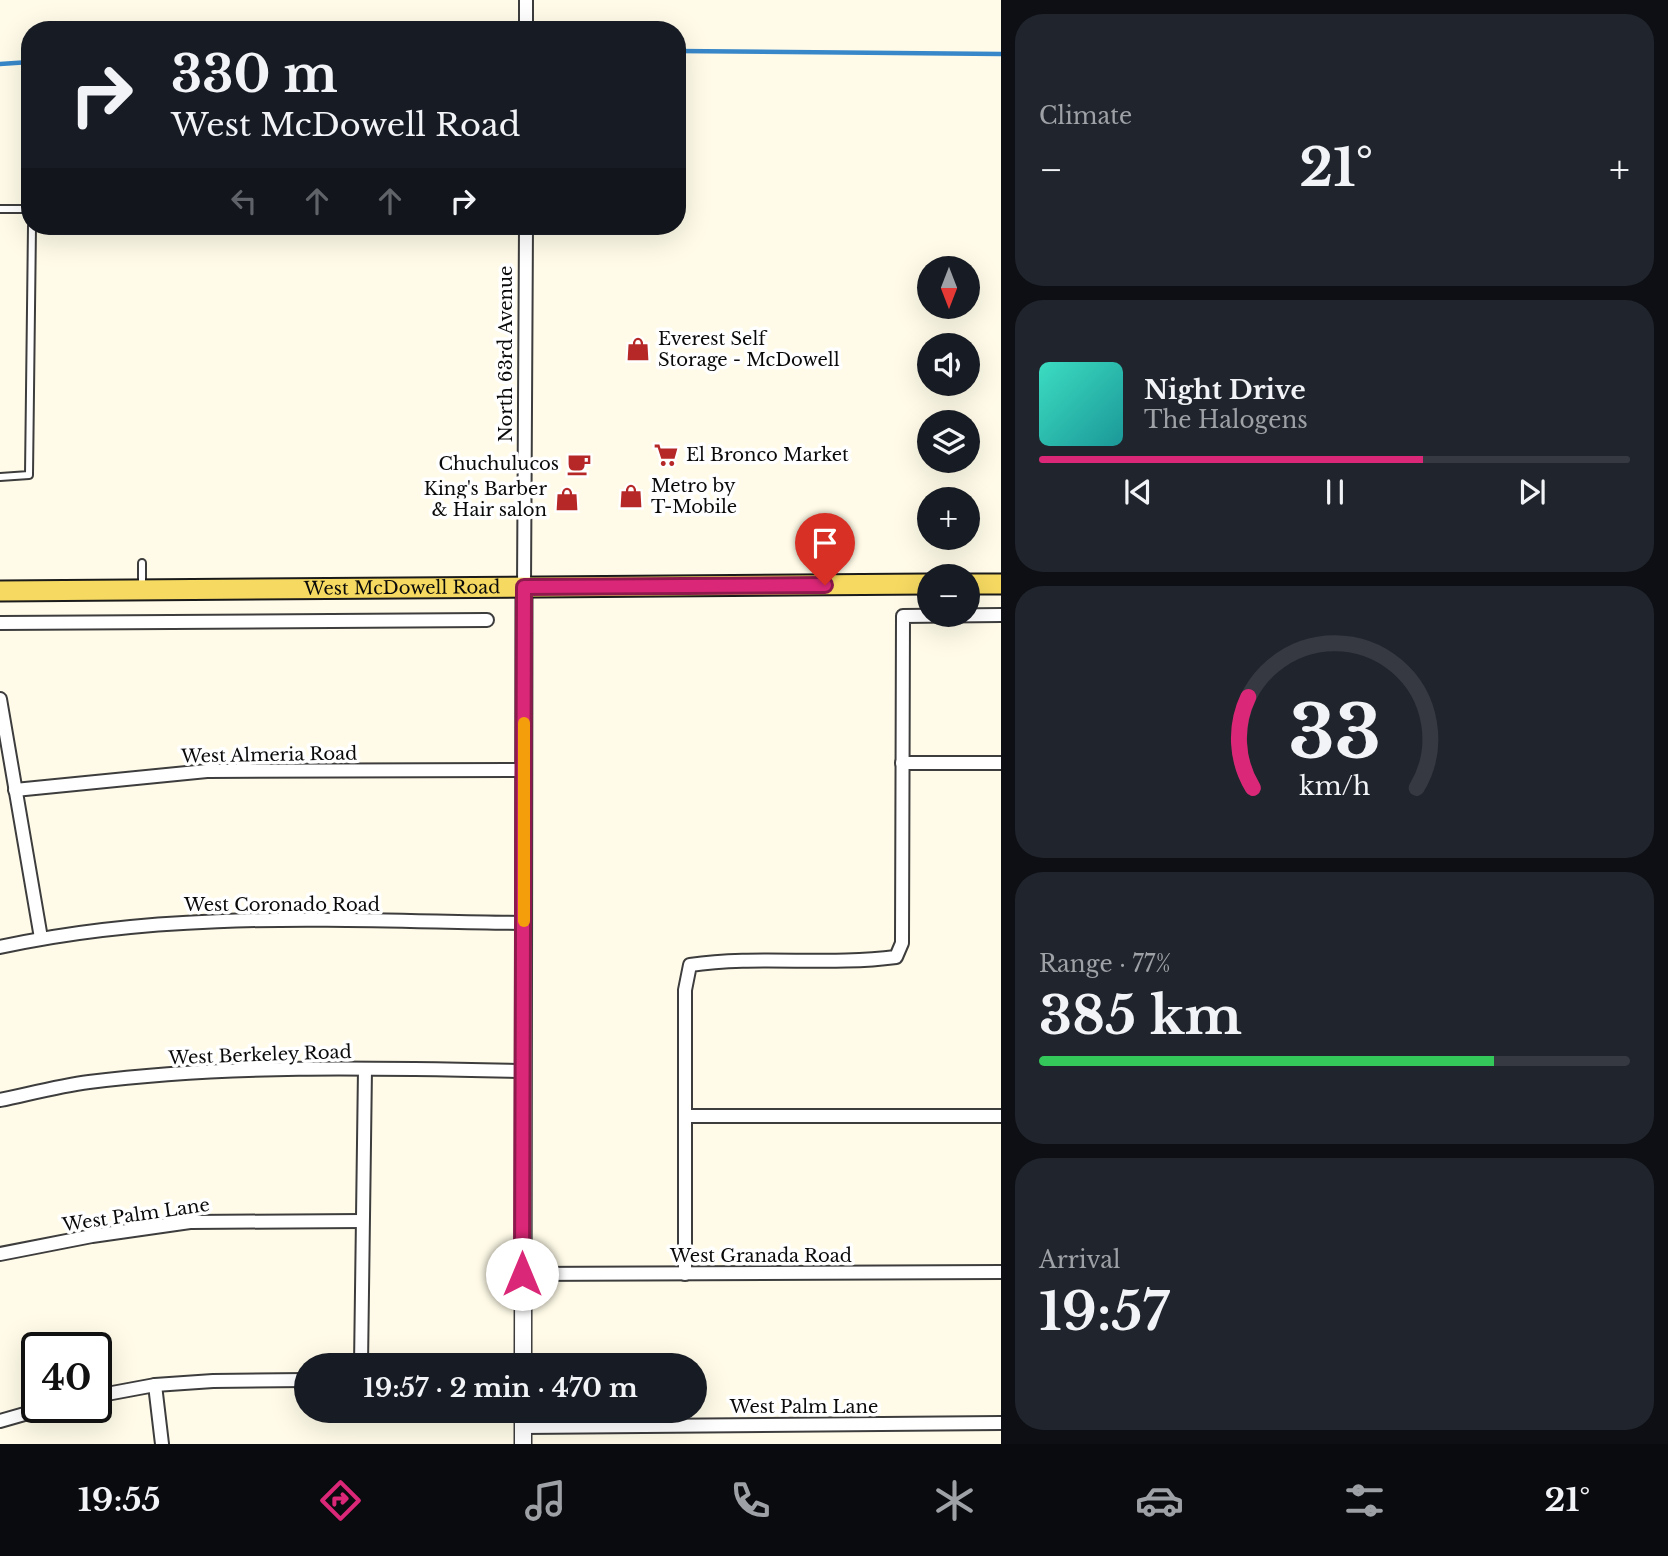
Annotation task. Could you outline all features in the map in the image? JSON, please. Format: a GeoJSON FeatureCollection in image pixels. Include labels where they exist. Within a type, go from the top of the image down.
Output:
{"type":"FeatureCollection","features":[{"type":"Feature","properties":{"kind":"main road","name":"West McDowell Road"},"geometry":{"type":"LineString","coordinates":[[0,592],[917,584]]}},
{"type":"Feature","properties":{"kind":"main road"},"geometry":{"type":"LineString","coordinates":[[980,584],[1001,584]]}},
{"type":"Feature","properties":{"kind":"street"},"geometry":{"type":"LineString","coordinates":[[526,0],[526,21]]}},
{"type":"Feature","properties":{"kind":"street","name":"North 63rd Avenue"},"geometry":{"type":"LineString","coordinates":[[523,1353],[526,235]]}},
{"type":"Feature","properties":{"kind":"street"},"geometry":{"type":"LineString","coordinates":[[685,1275],[685,990],[690,965],[720,961],[871,960],[896,957],[902,943],[903,616],[1001,615]]}},
{"type":"Feature","properties":{"kind":"street","name":"West McDowell Road"},"geometry":{"type":"LineString","coordinates":[[0,623],[487,620]]}},
{"type":"Feature","properties":{"kind":"street"},"geometry":{"type":"LineString","coordinates":[[0,699],[41,938]]}},
{"type":"Feature","properties":{"kind":"street"},"geometry":{"type":"LineString","coordinates":[[902,764],[1001,763]]}},
{"type":"Feature","properties":{"kind":"street","name":"West Almeria Road"},"geometry":{"type":"LineString","coordinates":[[15,790],[207,771],[524,770]]}},
{"type":"Feature","properties":{"kind":"street","name":"West Coronado Road"},"geometry":{"type":"LineString","coordinates":[[0,947],[41,938],[121,928],[216,920],[524,923]]}},
{"type":"Feature","properties":{"kind":"street"},"geometry":{"type":"LineString","coordinates":[[361,1353],[365,1069]]}},
{"type":"Feature","properties":{"kind":"street","name":"West Berkeley Road"},"geometry":{"type":"LineString","coordinates":[[0,1100],[87,1083],[157,1076],[365,1069],[523,1070]]}},
{"type":"Feature","properties":{"kind":"street"},"geometry":{"type":"LineString","coordinates":[[685,1116],[1001,1116]]}},
{"type":"Feature","properties":{"kind":"street","name":"West Palm Lane"},"geometry":{"type":"LineString","coordinates":[[0,1254],[92,1236],[190,1222],[362,1221]]}},
{"type":"Feature","properties":{"kind":"street","name":"West Granada Road"},"geometry":{"type":"LineString","coordinates":[[522,1274],[1001,1272]]}},
{"type":"Feature","properties":{"kind":"street"},"geometry":{"type":"LineString","coordinates":[[112,1393],[155,1385],[294,1380]]}},
{"type":"Feature","properties":{"kind":"street"},"geometry":{"type":"LineString","coordinates":[[155,1385],[162,1444]]}},
{"type":"Feature","properties":{"kind":"street"},"geometry":{"type":"LineString","coordinates":[[0,1421],[21,1415]]}},
{"type":"Feature","properties":{"kind":"street","name":"West Palm Lane"},"geometry":{"type":"LineString","coordinates":[[707,1421],[1001,1423]]}},
{"type":"Feature","properties":{"kind":"street"},"geometry":{"type":"LineString","coordinates":[[523,1423],[523,1444]]}},
{"type":"Feature","properties":{"kind":"lane"},"geometry":{"type":"LineString","coordinates":[[0,209],[21,209]]}},
{"type":"Feature","properties":{"kind":"lane"},"geometry":{"type":"LineString","coordinates":[[2,474],[29,475],[32,235]]}},
{"type":"Feature","properties":{"kind":"lane"},"geometry":{"type":"LineString","coordinates":[[142,564],[142,590]]}},
{"type":"Feature","properties":{"kind":"waterway"},"geometry":{"type":"LineString","coordinates":[[686,51],[1001,54]]}},
{"type":"Feature","properties":{"kind":"waterway"},"geometry":{"type":"LineString","coordinates":[[0,64],[21,63]]}},
{"type":"Feature","properties":{"kind":"slow traffic"},"geometry":{"type":"LineString","coordinates":[[524,723],[524,921]]}},
{"type":"Feature","properties":{"kind":"place","name":"Everest Self Storage - McDowell"},"geometry":{"type":"Point","coordinates":[638,349]}},
{"type":"Feature","properties":{"kind":"place","name":"El Bronco Market"},"geometry":{"type":"Point","coordinates":[666,455]}},
{"type":"Feature","properties":{"kind":"place","name":"Chuchulucos"},"geometry":{"type":"Point","coordinates":[579,464]}},
{"type":"Feature","properties":{"kind":"place","name":"Metro by T-Mobile"},"geometry":{"type":"Point","coordinates":[631,496]}},
{"type":"Feature","properties":{"kind":"place","name":"King's Barber & Hair salon"},"geometry":{"type":"Point","coordinates":[567,499]}},
{"type":"Feature","properties":{"kind":"route"},"geometry":{"type":"LineString","coordinates":[[522,1274],[524,587],[825,585]]}}]}
